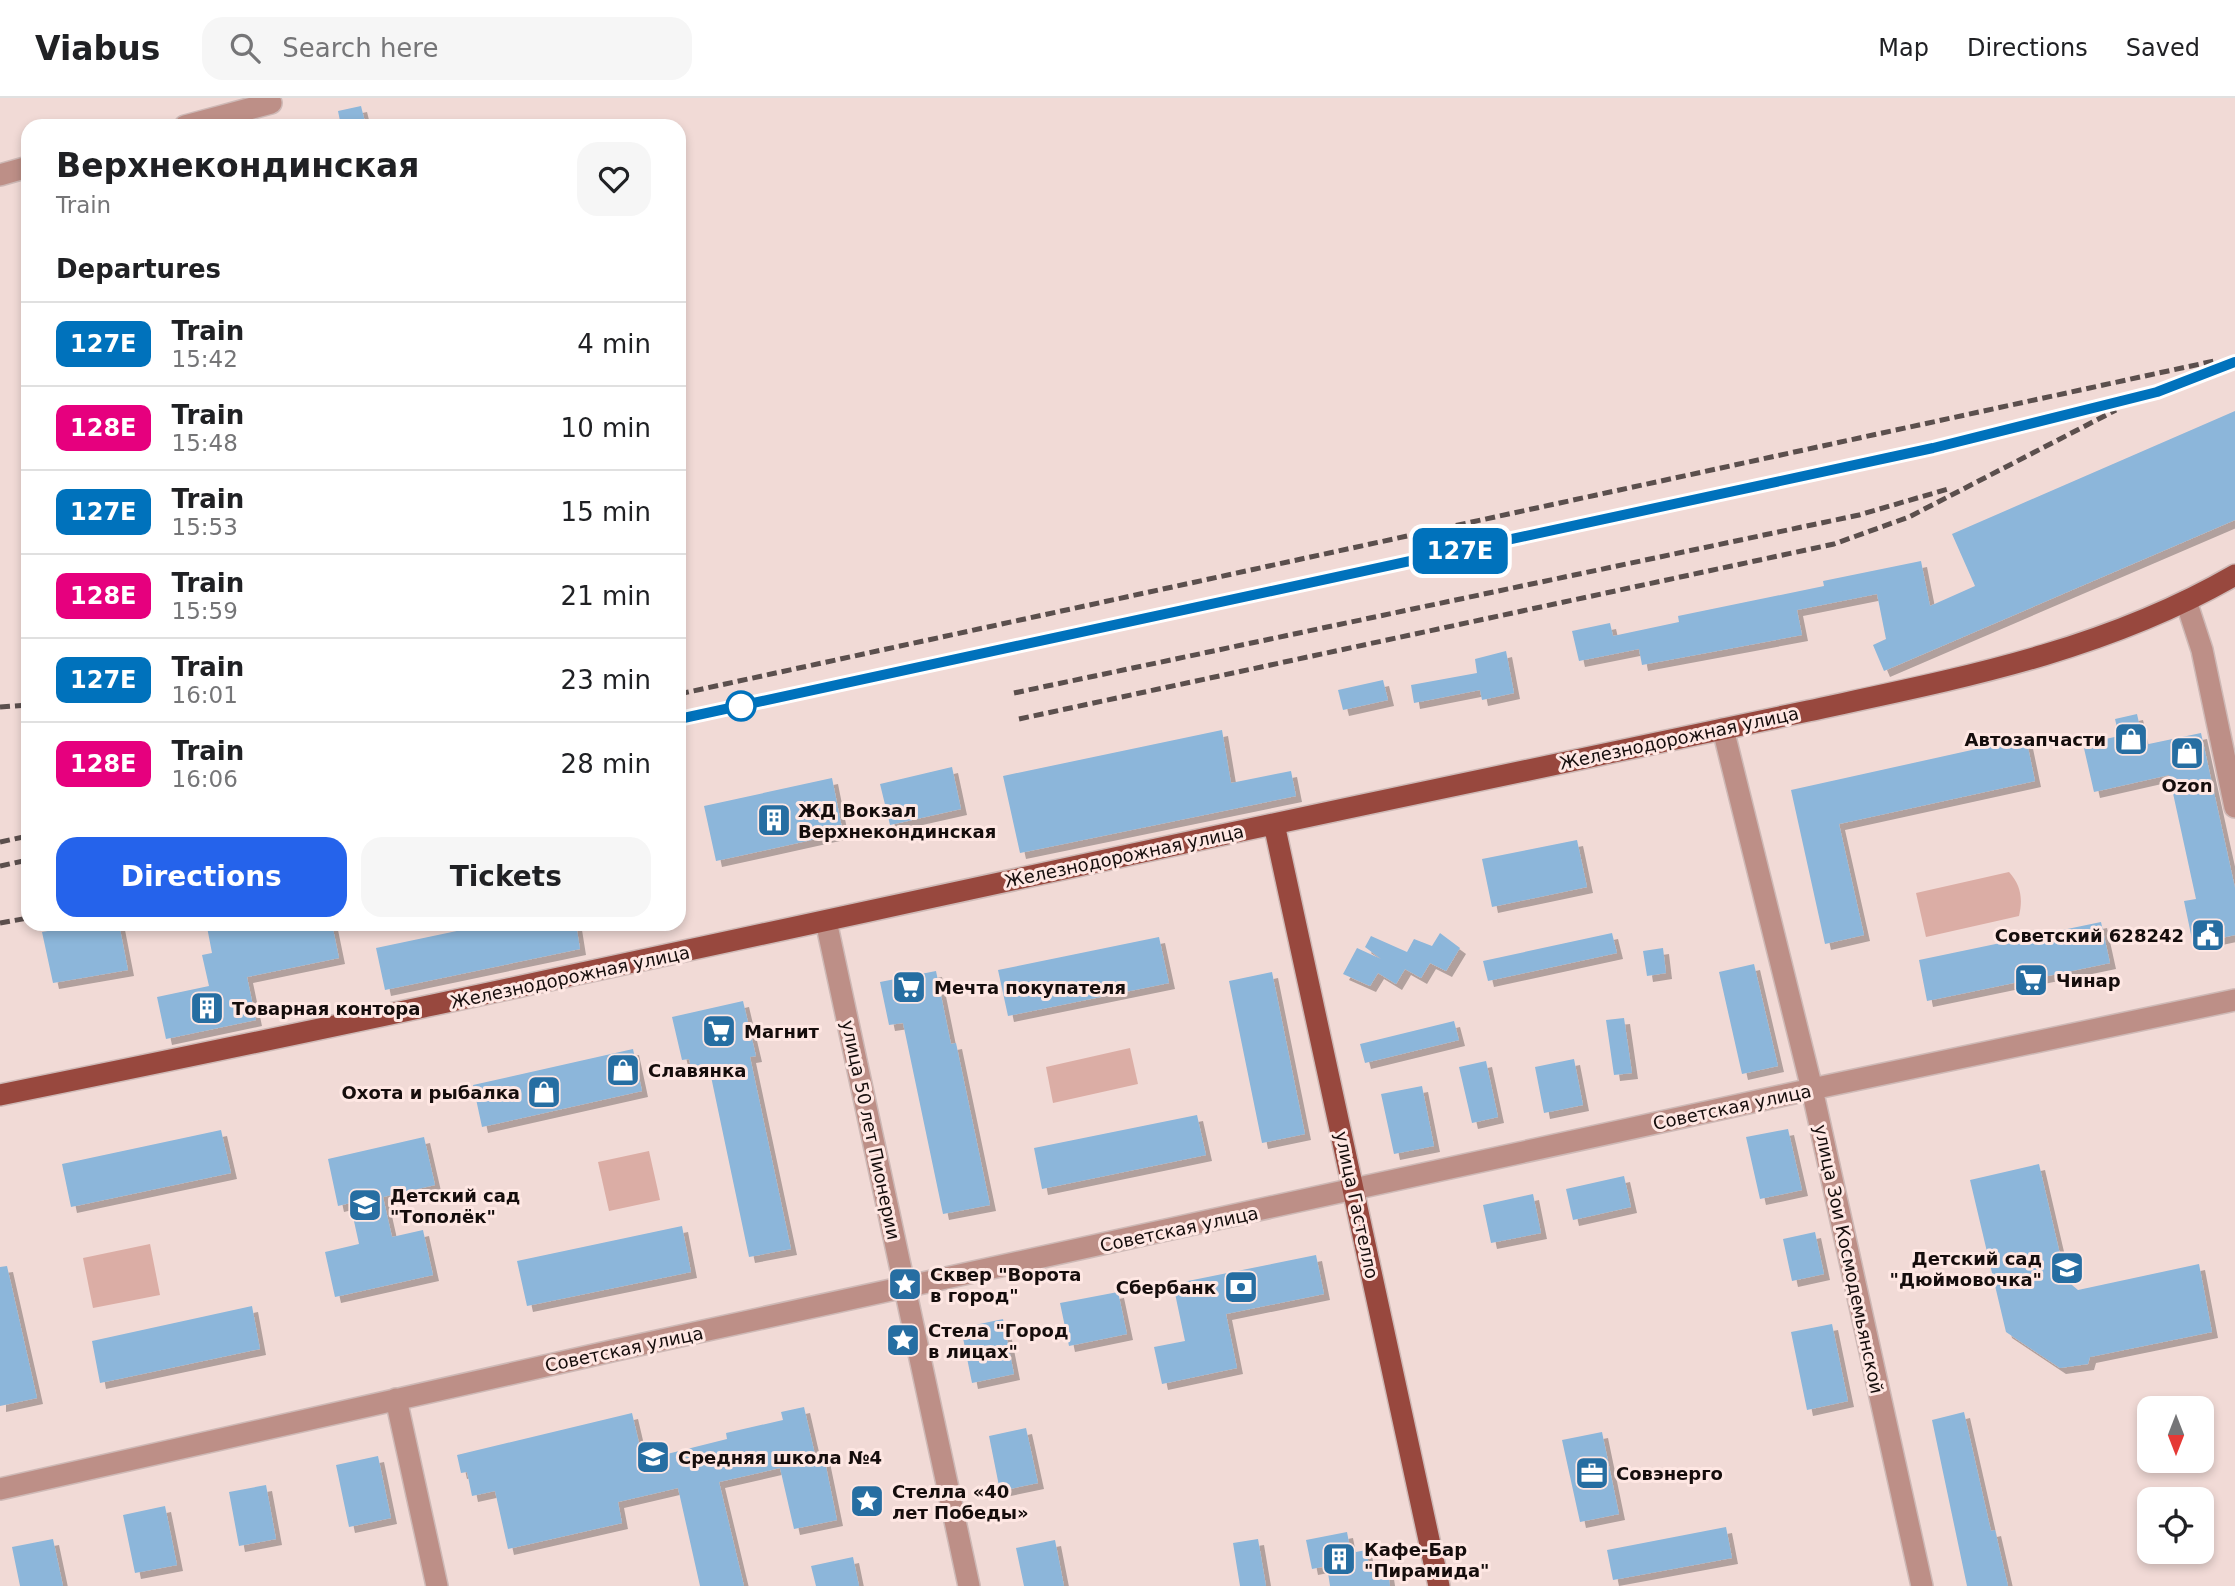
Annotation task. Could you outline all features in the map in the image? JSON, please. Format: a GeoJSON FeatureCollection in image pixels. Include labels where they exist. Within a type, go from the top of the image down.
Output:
{"type":"FeatureCollection","features":[{"type":"Feature","properties":{"kind":"main road","name":"Железнодорожная улица"},"geometry":{"type":"LineString","coordinates":[[0,1095],[374,1020],[1274,824],[1972,676],[2040,658],[2118,632],[2235,575]]}},
{"type":"Feature","properties":{"kind":"main road","name":"улица Гастелло"},"geometry":{"type":"LineString","coordinates":[[1274,824],[1439,1586]]}},
{"type":"Feature","properties":{"kind":"street"},"geometry":{"type":"LineString","coordinates":[[211,119],[271,103]]}},
{"type":"Feature","properties":{"kind":"street"},"geometry":{"type":"LineString","coordinates":[[0,175],[21,169]]}},
{"type":"Feature","properties":{"kind":"street"},"geometry":{"type":"LineString","coordinates":[[2186,601],[2202,650],[2235,807]]}},
{"type":"Feature","properties":{"kind":"street","name":"улица Зои Космодемьянской"},"geometry":{"type":"LineString","coordinates":[[1723,729],[1812,1089],[1922,1586]]}},
{"type":"Feature","properties":{"kind":"street","name":"улица 50 лет Пионерии"},"geometry":{"type":"LineString","coordinates":[[825,921],[969,1586]]}},
{"type":"Feature","properties":{"kind":"street","name":"Советская улица"},"geometry":{"type":"LineString","coordinates":[[0,1489],[905,1287],[1812,1089],[2235,1000]]}},
{"type":"Feature","properties":{"kind":"street"},"geometry":{"type":"LineString","coordinates":[[396,1399],[437,1586]]}},
{"type":"Feature","properties":{"kind":"shaded area"},"geometry":{"type":"Polygon","coordinates":[[[2009,872],[2020,892],[2019,916],[1926,937],[1916,893],[2009,872]]]}},
{"type":"Feature","properties":{"kind":"shaded area"},"geometry":{"type":"Polygon","coordinates":[[[1130,1048],[1138,1084],[1053,1103],[1046,1067],[1130,1048]]]}},
{"type":"Feature","properties":{"kind":"shaded area"},"geometry":{"type":"Polygon","coordinates":[[[649,1151],[660,1200],[609,1211],[598,1162],[649,1151]]]}},
{"type":"Feature","properties":{"kind":"shaded area"},"geometry":{"type":"Polygon","coordinates":[[[150,1244],[160,1295],[93,1308],[83,1258],[150,1244]]]}},
{"type":"Feature","properties":{"kind":"building"},"geometry":{"type":"Polygon","coordinates":[[[361,106],[364,119],[340,119],[338,111],[361,106]]]}},
{"type":"Feature","properties":{"kind":"building"},"geometry":{"type":"Polygon","coordinates":[[[2235,411],[2235,520],[1884,671],[1873,645],[1886,639],[1877,594],[1797,610],[1802,635],[1642,665],[1639,649],[1579,661],[1572,631],[1610,623],[1613,636],[1679,622],[1678,616],[1824,586],[1823,581],[1921,561],[1930,606],[1975,586],[1952,534],[2235,411]]]}},
{"type":"Feature","properties":{"kind":"building"},"geometry":{"type":"Polygon","coordinates":[[[1506,651],[1514,693],[1482,700],[1480,690],[1414,703],[1411,685],[1477,673],[1475,659],[1506,651]]]}},
{"type":"Feature","properties":{"kind":"building"},"geometry":{"type":"Polygon","coordinates":[[[1383,680],[1388,700],[1343,710],[1338,690],[1383,680]]]}},
{"type":"Feature","properties":{"kind":"building"},"geometry":{"type":"Polygon","coordinates":[[[2137,714],[2144,745],[2201,733],[2235,888],[2235,935],[2193,944],[2184,901],[2196,899],[2169,775],[2094,792],[2083,744],[2119,736],[2115,719],[2137,714]]]}},
{"type":"Feature","properties":{"kind":"building"},"geometry":{"type":"Polygon","coordinates":[[[1222,730],[1231,783],[1291,771],[1296,796],[1020,853],[1003,776],[1222,730]]]}},
{"type":"Feature","properties":{"kind":"building"},"geometry":{"type":"Polygon","coordinates":[[[2026,738],[2035,781],[1839,824],[1864,935],[1825,944],[1791,790],[2026,738]]]}},
{"type":"Feature","properties":{"kind":"building"},"geometry":{"type":"Polygon","coordinates":[[[952,767],[961,809],[890,825],[880,784],[952,767]]]}},
{"type":"Feature","properties":{"kind":"building","name":"ЖД Вокзал Верхнекондинская"},"geometry":{"type":"Polygon","coordinates":[[[832,778],[843,833],[716,861],[704,806],[832,778]]]}},
{"type":"Feature","properties":{"kind":"building"},"geometry":{"type":"Polygon","coordinates":[[[1577,840],[1587,887],[1492,907],[1482,859],[1577,840]]]}},
{"type":"Feature","properties":{"kind":"building"},"geometry":{"type":"Polygon","coordinates":[[[2101,922],[2110,963],[1927,1001],[1919,960],[2101,922]]]}},
{"type":"Feature","properties":{"kind":"building"},"geometry":{"type":"Polygon","coordinates":[[[120,931],[128,970],[53,983],[42,932],[120,931]]]}},
{"type":"Feature","properties":{"kind":"building"},"geometry":{"type":"Polygon","coordinates":[[[208,931],[333,931],[339,958],[247,977],[256,1020],[166,1039],[157,997],[209,986],[202,955],[212,953],[208,931]]]}},
{"type":"Feature","properties":{"kind":"building"},"geometry":{"type":"Polygon","coordinates":[[[457,931],[577,931],[580,949],[385,990],[376,948],[457,931]]]}},
{"type":"Feature","properties":{"kind":"building"},"geometry":{"type":"Polygon","coordinates":[[[1440,933],[1460,948],[1446,971],[1430,963],[1421,978],[1405,969],[1396,984],[1378,973],[1370,986],[1343,974],[1357,948],[1381,959],[1365,947],[1371,936],[1407,952],[1414,939],[1432,946],[1440,933]]]}},
{"type":"Feature","properties":{"kind":"building"},"geometry":{"type":"Polygon","coordinates":[[[1612,933],[1617,953],[1488,981],[1483,961],[1612,933]]]}},
{"type":"Feature","properties":{"kind":"building"},"geometry":{"type":"Polygon","coordinates":[[[1159,937],[1169,983],[1008,1016],[998,970],[1159,937]]]}},
{"type":"Feature","properties":{"kind":"building"},"geometry":{"type":"Polygon","coordinates":[[[1663,948],[1666,973],[1647,976],[1643,951],[1663,948]]]}},
{"type":"Feature","properties":{"kind":"building"},"geometry":{"type":"Polygon","coordinates":[[[1754,964],[1778,1066],[1742,1074],[1719,972],[1754,964]]]}},
{"type":"Feature","properties":{"kind":"building"},"geometry":{"type":"Polygon","coordinates":[[[936,971],[951,1044],[956,1043],[990,1205],[943,1214],[903,1023],[889,1025],[880,982],[936,971]]]}},
{"type":"Feature","properties":{"kind":"building"},"geometry":{"type":"Polygon","coordinates":[[[1272,972],[1305,1134],[1262,1143],[1229,981],[1272,972]]]}},
{"type":"Feature","properties":{"kind":"building"},"geometry":{"type":"Polygon","coordinates":[[[743,1001],[756,1056],[750,1057],[791,1249],[749,1257],[709,1067],[692,1071],[689,1059],[682,1060],[672,1017],[743,1001]]]}},
{"type":"Feature","properties":{"kind":"building"},"geometry":{"type":"Polygon","coordinates":[[[1624,1018],[1632,1073],[1614,1075],[1606,1020],[1624,1018]]]}},
{"type":"Feature","properties":{"kind":"building"},"geometry":{"type":"Polygon","coordinates":[[[1454,1021],[1459,1040],[1365,1063],[1360,1044],[1454,1021]]]}},
{"type":"Feature","properties":{"kind":"building"},"geometry":{"type":"Polygon","coordinates":[[[633,1049],[642,1091],[482,1127],[473,1085],[633,1049]]]}},
{"type":"Feature","properties":{"kind":"building"},"geometry":{"type":"Polygon","coordinates":[[[1574,1059],[1583,1105],[1544,1113],[1535,1067],[1574,1059]]]}},
{"type":"Feature","properties":{"kind":"building"},"geometry":{"type":"Polygon","coordinates":[[[1486,1061],[1498,1117],[1472,1123],[1459,1067],[1486,1061]]]}},
{"type":"Feature","properties":{"kind":"building"},"geometry":{"type":"Polygon","coordinates":[[[1422,1086],[1434,1146],[1394,1154],[1381,1094],[1422,1086]]]}},
{"type":"Feature","properties":{"kind":"building"},"geometry":{"type":"Polygon","coordinates":[[[1197,1115],[1206,1155],[1042,1189],[1034,1148],[1197,1115]]]}},
{"type":"Feature","properties":{"kind":"building"},"geometry":{"type":"Polygon","coordinates":[[[1788,1129],[1802,1190],[1760,1199],[1746,1137],[1788,1129]]]}},
{"type":"Feature","properties":{"kind":"building"},"geometry":{"type":"Polygon","coordinates":[[[221,1130],[231,1173],[71,1207],[62,1164],[221,1130]]]}},
{"type":"Feature","properties":{"kind":"building"},"geometry":{"type":"Polygon","coordinates":[[[424,1137],[435,1185],[383,1197],[392,1237],[423,1230],[433,1275],[335,1297],[325,1252],[359,1244],[350,1203],[338,1206],[328,1159],[424,1137]]]}},
{"type":"Feature","properties":{"kind":"building"},"geometry":{"type":"Polygon","coordinates":[[[2039,1164],[2066,1280],[2078,1290],[2199,1264],[2212,1332],[2090,1357],[2088,1364],[2060,1368],[2006,1332],[1970,1180],[2039,1164]]]}},
{"type":"Feature","properties":{"kind":"building"},"geometry":{"type":"Polygon","coordinates":[[[1624,1176],[1631,1207],[1573,1220],[1566,1189],[1624,1176]]]}},
{"type":"Feature","properties":{"kind":"building"},"geometry":{"type":"Polygon","coordinates":[[[1533,1194],[1541,1233],[1491,1243],[1483,1205],[1533,1194]]]}},
{"type":"Feature","properties":{"kind":"building"},"geometry":{"type":"Polygon","coordinates":[[[682,1226],[691,1272],[527,1306],[517,1261],[682,1226]]]}},
{"type":"Feature","properties":{"kind":"building"},"geometry":{"type":"Polygon","coordinates":[[[1815,1232],[1824,1274],[1792,1281],[1783,1239],[1815,1232]]]}},
{"type":"Feature","properties":{"kind":"building"},"geometry":{"type":"Polygon","coordinates":[[[1316,1255],[1324,1294],[1226,1314],[1237,1368],[1162,1384],[1154,1347],[1185,1341],[1173,1284],[1316,1255]]]}},
{"type":"Feature","properties":{"kind":"building"},"geometry":{"type":"Polygon","coordinates":[[[7,1266],[37,1398],[0,1406],[0,1267],[7,1266]]]}},
{"type":"Feature","properties":{"kind":"building"},"geometry":{"type":"Polygon","coordinates":[[[1118,1292],[1127,1334],[1069,1346],[1060,1303],[1118,1292]]]}},
{"type":"Feature","properties":{"kind":"building"},"geometry":{"type":"Polygon","coordinates":[[[252,1306],[260,1349],[100,1383],[92,1341],[252,1306]]]}},
{"type":"Feature","properties":{"kind":"building"},"geometry":{"type":"Polygon","coordinates":[[[1003,1319],[1014,1374],[972,1383],[961,1328],[1003,1319]]]}},
{"type":"Feature","properties":{"kind":"building"},"geometry":{"type":"Polygon","coordinates":[[[1832,1324],[1848,1401],[1807,1410],[1791,1332],[1832,1324]]]}},
{"type":"Feature","properties":{"kind":"building"},"geometry":{"type":"Polygon","coordinates":[[[804,1407],[816,1459],[824,1457],[837,1520],[794,1529],[780,1468],[719,1482],[744,1586],[700,1586],[678,1488],[618,1502],[622,1523],[508,1549],[495,1491],[472,1496],[467,1472],[461,1473],[457,1455],[632,1413],[643,1460],[727,1439],[726,1433],[783,1420],[781,1412],[804,1407]]]}},
{"type":"Feature","properties":{"kind":"building"},"geometry":{"type":"Polygon","coordinates":[[[1964,1412],[1991,1531],[1995,1530],[2008,1586],[1967,1586],[1932,1420],[1964,1412]]]}},
{"type":"Feature","properties":{"kind":"building"},"geometry":{"type":"Polygon","coordinates":[[[1026,1428],[1038,1483],[1000,1491],[989,1436],[1026,1428]]]}},
{"type":"Feature","properties":{"kind":"building"},"geometry":{"type":"Polygon","coordinates":[[[1602,1432],[1619,1514],[1580,1522],[1562,1440],[1602,1432]]]}},
{"type":"Feature","properties":{"kind":"building"},"geometry":{"type":"Polygon","coordinates":[[[378,1456],[391,1518],[349,1527],[336,1465],[378,1456]]]}},
{"type":"Feature","properties":{"kind":"building"},"geometry":{"type":"Polygon","coordinates":[[[266,1485],[276,1539],[239,1546],[229,1492],[266,1485]]]}},
{"type":"Feature","properties":{"kind":"building"},"geometry":{"type":"Polygon","coordinates":[[[165,1506],[177,1565],[135,1573],[123,1515],[165,1506]]]}},
{"type":"Feature","properties":{"kind":"building"},"geometry":{"type":"Polygon","coordinates":[[[1726,1527],[1732,1558],[1613,1580],[1607,1550],[1726,1527]]]}},
{"type":"Feature","properties":{"kind":"building","name":"Кафе-Бар \"Пирамида\""},"geometry":{"type":"Polygon","coordinates":[[[1347,1532],[1351,1553],[1366,1550],[1370,1570],[1387,1567],[1390,1586],[1330,1586],[1327,1566],[1312,1569],[1306,1540],[1347,1532]]]}},
{"type":"Feature","properties":{"kind":"building"},"geometry":{"type":"Polygon","coordinates":[[[53,1539],[63,1586],[20,1586],[12,1547],[53,1539]]]}},
{"type":"Feature","properties":{"kind":"building"},"geometry":{"type":"Polygon","coordinates":[[[1258,1539],[1266,1586],[1240,1586],[1233,1543],[1258,1539]]]}},
{"type":"Feature","properties":{"kind":"building"},"geometry":{"type":"Polygon","coordinates":[[[1055,1540],[1064,1586],[1024,1586],[1016,1548],[1055,1540]]]}},
{"type":"Feature","properties":{"kind":"building"},"geometry":{"type":"Polygon","coordinates":[[[853,1557],[859,1586],[816,1586],[811,1566],[853,1557]]]}},
{"type":"Feature","properties":{"kind":"railway"},"geometry":{"type":"LineString","coordinates":[[686,692],[2214,361]]}},
{"type":"Feature","properties":{"kind":"railway"},"geometry":{"type":"LineString","coordinates":[[686,717],[1933,448],[2157,392],[2235,362]]}},
{"type":"Feature","properties":{"kind":"railway"},"geometry":{"type":"LineString","coordinates":[[1019,719],[1834,544],[1909,517],[2116,410]]}},
{"type":"Feature","properties":{"kind":"railway"},"geometry":{"type":"LineString","coordinates":[[1014,693],[1859,515],[1948,489]]}},
{"type":"Feature","properties":{"kind":"railway"},"geometry":{"type":"LineString","coordinates":[[0,707],[21,706]]}},
{"type":"Feature","properties":{"kind":"railway"},"geometry":{"type":"LineString","coordinates":[[0,842],[21,838]]}},
{"type":"Feature","properties":{"kind":"railway"},"geometry":{"type":"LineString","coordinates":[[0,866],[21,862]]}},
{"type":"Feature","properties":{"kind":"railway"},"geometry":{"type":"LineString","coordinates":[[0,923],[21,919]]}},
{"type":"Feature","properties":{"kind":"train","name":"127Е"},"geometry":{"type":"LineString","coordinates":[[686,717],[1933,448],[2157,392],[2235,362]]}},
{"type":"Feature","properties":{"kind":"place","name":"Автозапчасти"},"geometry":{"type":"Point","coordinates":[2131,739]}},
{"type":"Feature","properties":{"kind":"place","name":"Ozon"},"geometry":{"type":"Point","coordinates":[2187,753]}},
{"type":"Feature","properties":{"kind":"place","name":"ЖД Вокзал Верхнекондинская"},"geometry":{"type":"Point","coordinates":[774,820]}},
{"type":"Feature","properties":{"kind":"place","name":"Советский 628242"},"geometry":{"type":"Point","coordinates":[2208,935]}},
{"type":"Feature","properties":{"kind":"place","name":"Чинар"},"geometry":{"type":"Point","coordinates":[2031,980]}},
{"type":"Feature","properties":{"kind":"place","name":"Мечта покупателя"},"geometry":{"type":"Point","coordinates":[909,987]}},
{"type":"Feature","properties":{"kind":"place","name":"Товарная контора"},"geometry":{"type":"Point","coordinates":[207,1008]}},
{"type":"Feature","properties":{"kind":"place","name":"Магнит"},"geometry":{"type":"Point","coordinates":[719,1031]}},
{"type":"Feature","properties":{"kind":"place","name":"Славянка"},"geometry":{"type":"Point","coordinates":[623,1070]}},
{"type":"Feature","properties":{"kind":"place","name":"Охота и рыбалка"},"geometry":{"type":"Point","coordinates":[544,1092]}},
{"type":"Feature","properties":{"kind":"place","name":"Детский сад \"Тополёк\""},"geometry":{"type":"Point","coordinates":[365,1205]}},
{"type":"Feature","properties":{"kind":"place","name":"Детский сад \"Дюймовочка\""},"geometry":{"type":"Point","coordinates":[2067,1268]}},
{"type":"Feature","properties":{"kind":"place","name":"Сквер \"Ворота в город\""},"geometry":{"type":"Point","coordinates":[905,1284]}},
{"type":"Feature","properties":{"kind":"place","name":"Сбербанк"},"geometry":{"type":"Point","coordinates":[1241,1287]}},
{"type":"Feature","properties":{"kind":"place","name":"Стела \"Город в лицах\""},"geometry":{"type":"Point","coordinates":[903,1340]}},
{"type":"Feature","properties":{"kind":"place","name":"Средняя школа №4"},"geometry":{"type":"Point","coordinates":[653,1457]}},
{"type":"Feature","properties":{"kind":"place","name":"Совэнерго"},"geometry":{"type":"Point","coordinates":[1592,1473]}},
{"type":"Feature","properties":{"kind":"place","name":"Стелла «40 лет Победы»"},"geometry":{"type":"Point","coordinates":[867,1501]}},
{"type":"Feature","properties":{"kind":"place","name":"Кафе-Бар \"Пирамида\""},"geometry":{"type":"Point","coordinates":[1339,1559]}}]}
